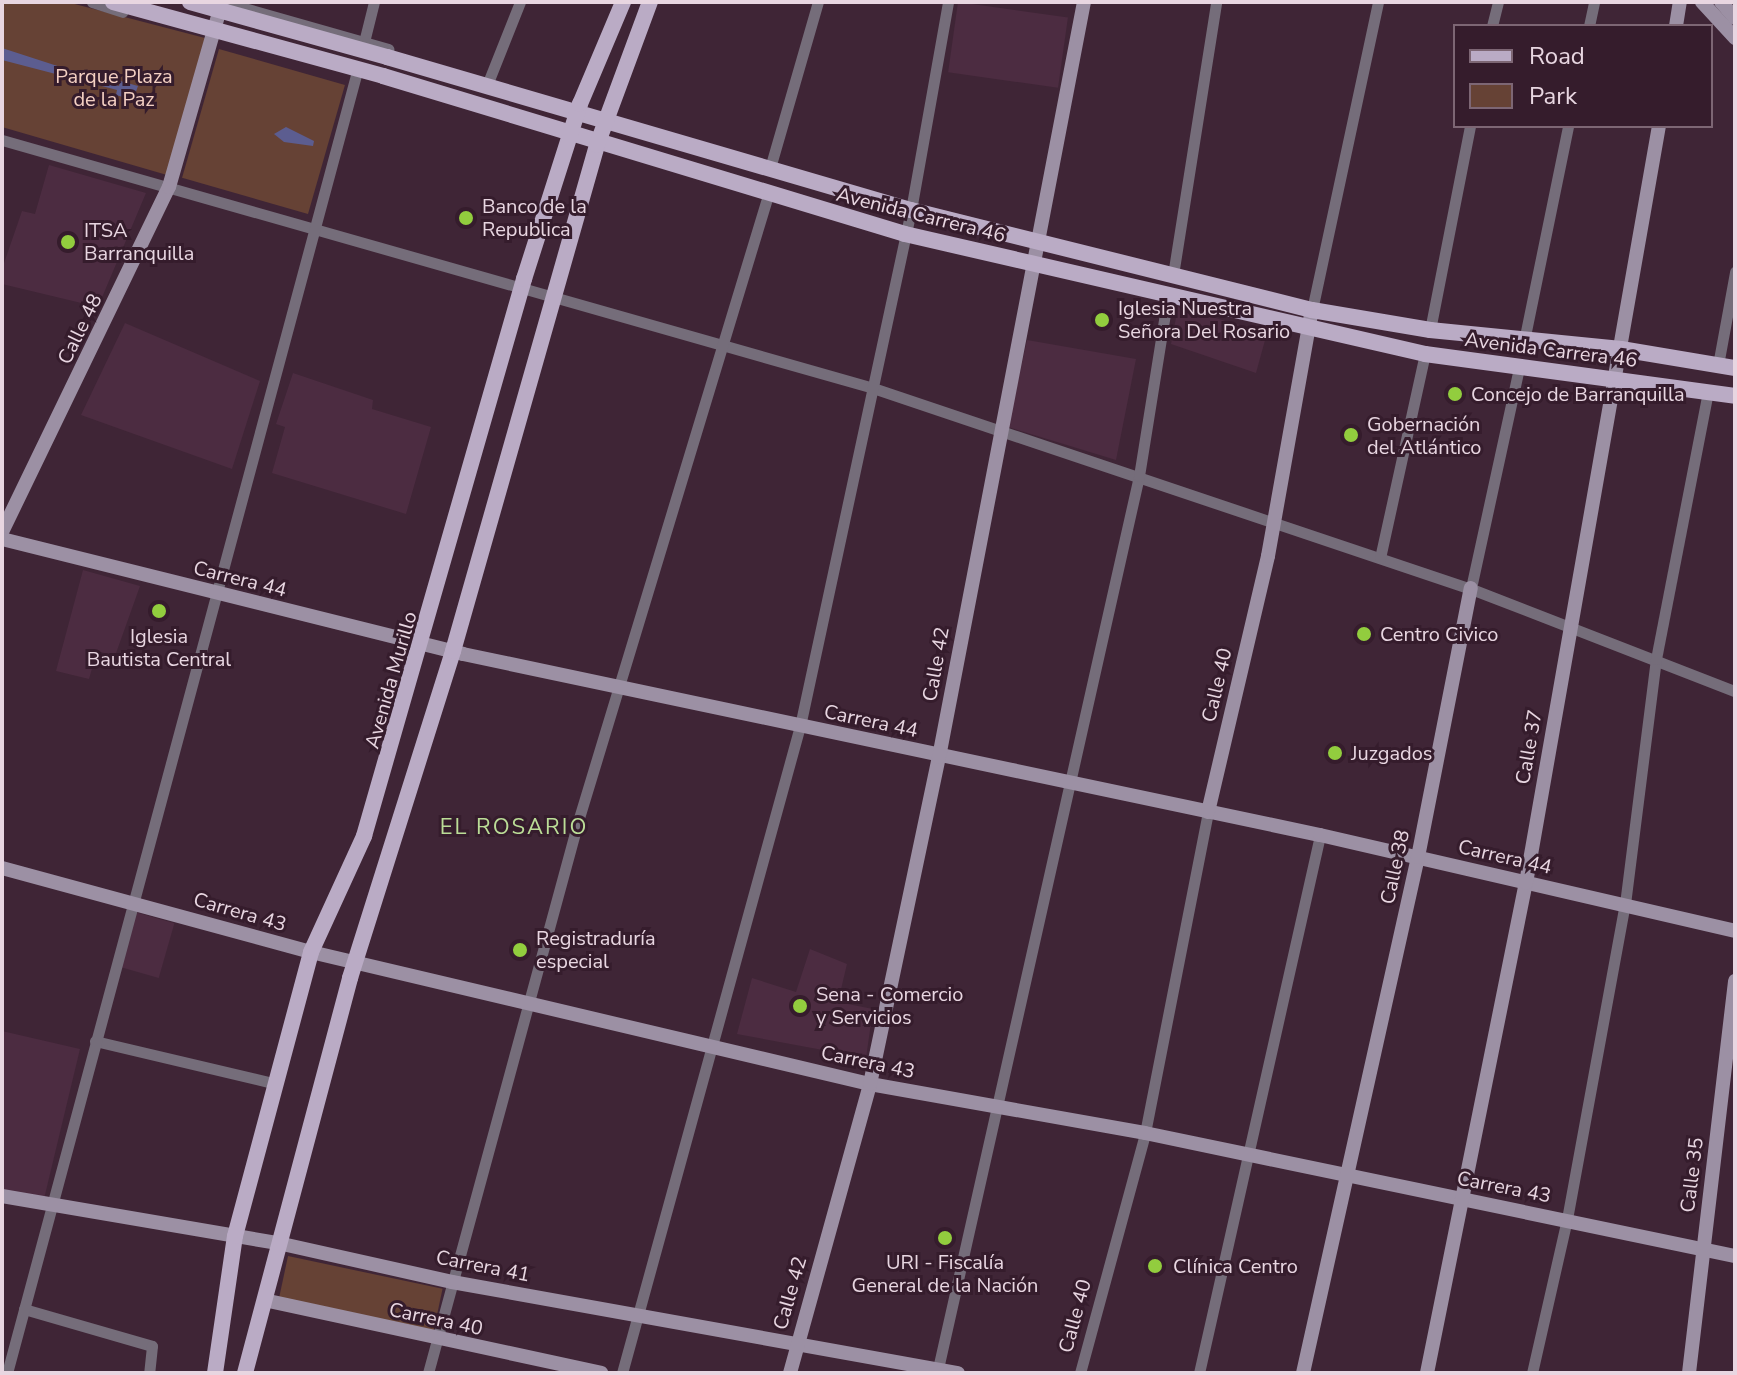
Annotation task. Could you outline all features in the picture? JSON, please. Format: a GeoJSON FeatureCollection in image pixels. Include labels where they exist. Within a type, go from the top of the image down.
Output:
{"type":"FeatureCollection","features":[{"type":"Feature","properties":{"kind":"main road","name":"Avenida Carrera 46"},"geometry":{"type":"LineString","coordinates":[[113,2],[389,79],[597,145],[905,234],[1425,354],[1617,376],[1735,396]]}},
{"type":"Feature","properties":{"kind":"main road","name":"Avenida Carrera 46"},"geometry":{"type":"LineString","coordinates":[[190,2],[606,119],[911,210],[1312,310],[1430,330],[1621,349],[1727,366]]}},
{"type":"Feature","properties":{"kind":"main road","name":"Avenida Murillo"},"geometry":{"type":"LineString","coordinates":[[215,1373],[235,1236],[273,1083],[311,952],[364,836],[423,643],[522,287],[577,111],[623,2]]}},
{"type":"Feature","properties":{"kind":"main road"},"geometry":{"type":"LineString","coordinates":[[245,1373],[356,961],[453,651],[552,296],[597,145],[650,2]]}},
{"type":"Feature","properties":{"kind":"main road"},"geometry":{"type":"LineString","coordinates":[[545,129],[557,142],[562,162]]}},
{"type":"Feature","properties":{"kind":"street"},"geometry":{"type":"LineString","coordinates":[[92,2],[385,85],[389,79]]}},
{"type":"Feature","properties":{"kind":"street"},"geometry":{"type":"LineString","coordinates":[[223,2],[396,51],[395,60]]}},
{"type":"Feature","properties":{"kind":"street","name":"Calle 48"},"geometry":{"type":"LineString","coordinates":[[2,532],[169,187],[223,2]]}},
{"type":"Feature","properties":{"kind":"street"},"geometry":{"type":"LineString","coordinates":[[364,42],[374,2]]}},
{"type":"Feature","properties":{"kind":"street"},"geometry":{"type":"LineString","coordinates":[[487,85],[520,2]]}},
{"type":"Feature","properties":{"kind":"street"},"geometry":{"type":"LineString","coordinates":[[770,168],[818,2]]}},
{"type":"Feature","properties":{"kind":"street"},"geometry":{"type":"LineString","coordinates":[[622,1373],[716,1048],[800,726],[911,210],[948,2]]}},
{"type":"Feature","properties":{"kind":"street","name":"Calle 42"},"geometry":{"type":"LineString","coordinates":[[790,1373],[870,1084],[939,757],[1084,2]]}},
{"type":"Feature","properties":{"kind":"street"},"geometry":{"type":"LineString","coordinates":[[1173,275],[1216,2]]}},
{"type":"Feature","properties":{"kind":"street","name":"Calle 40"},"geometry":{"type":"LineString","coordinates":[[1080,1373],[1145,1133],[1208,812],[1275,523],[1308,329],[1378,2]]}},
{"type":"Feature","properties":{"kind":"street"},"geometry":{"type":"LineString","coordinates":[[1492,24],[1498,2]]}},
{"type":"Feature","properties":{"kind":"street"},"geometry":{"type":"LineString","coordinates":[[1589,24],[1594,2]]}},
{"type":"Feature","properties":{"kind":"street"},"geometry":{"type":"LineString","coordinates":[[1676,24],[1680,2]]}},
{"type":"Feature","properties":{"kind":"street"},"geometry":{"type":"LineString","coordinates":[[1702,2],[1735,38]]}},
{"type":"Feature","properties":{"kind":"street"},"geometry":{"type":"LineString","coordinates":[[1721,2],[1735,18]]}},
{"type":"Feature","properties":{"kind":"street"},"geometry":{"type":"LineString","coordinates":[[7,1373],[213,593],[356,75]]}},
{"type":"Feature","properties":{"kind":"street"},"geometry":{"type":"LineString","coordinates":[[1430,330],[1470,128]]}},
{"type":"Feature","properties":{"kind":"street"},"geometry":{"type":"LineString","coordinates":[[1524,341],[1568,128]]}},
{"type":"Feature","properties":{"kind":"street","name":"Calle 37"},"geometry":{"type":"LineString","coordinates":[[1427,1373],[1465,1200],[1526,883],[1659,128]]}},
{"type":"Feature","properties":{"kind":"street"},"geometry":{"type":"LineString","coordinates":[[2,140],[873,388],[1471,588],[1572,624],[1735,691]]}},
{"type":"Feature","properties":{"kind":"street"},"geometry":{"type":"LineString","coordinates":[[428,1373],[618,686],[768,195]]}},
{"type":"Feature","properties":{"kind":"street"},"geometry":{"type":"LineString","coordinates":[[1727,366],[1735,272]]}},
{"type":"Feature","properties":{"kind":"street"},"geometry":{"type":"LineString","coordinates":[[937,1371],[1139,476],[1168,295]]}},
{"type":"Feature","properties":{"kind":"street"},"geometry":{"type":"LineString","coordinates":[[1380,558],[1425,354]]}},
{"type":"Feature","properties":{"kind":"street","name":"Calle 38"},"geometry":{"type":"LineString","coordinates":[[1303,1373],[1418,857],[1519,367]]}},
{"type":"Feature","properties":{"kind":"street"},"geometry":{"type":"LineString","coordinates":[[1532,1373],[1567,1219],[1625,904],[1656,659],[1708,392]]}},
{"type":"Feature","properties":{"kind":"street","name":"Carrera 44"},"geometry":{"type":"LineString","coordinates":[[2,539],[453,651],[939,757],[1320,835],[1735,931]]}},
{"type":"Feature","properties":{"kind":"street"},"geometry":{"type":"LineString","coordinates":[[1199,1373],[1320,835]]}},
{"type":"Feature","properties":{"kind":"street","name":"Carrera 43"},"geometry":{"type":"LineString","coordinates":[[2,868],[311,952],[870,1084],[1145,1133],[1735,1256]]}},
{"type":"Feature","properties":{"kind":"street","name":"Calle 35"},"geometry":{"type":"LineString","coordinates":[[1689,1373],[1735,981]]}},
{"type":"Feature","properties":{"kind":"street"},"geometry":{"type":"LineString","coordinates":[[95,1041],[273,1083]]}},
{"type":"Feature","properties":{"kind":"street","name":"Carrera 41"},"geometry":{"type":"LineString","coordinates":[[2,1196],[278,1243],[452,1282],[958,1373]]}},
{"type":"Feature","properties":{"kind":"street","name":"Carrera 40"},"geometry":{"type":"LineString","coordinates":[[264,1300],[437,1341],[601,1373]]}},
{"type":"Feature","properties":{"kind":"street"},"geometry":{"type":"LineString","coordinates":[[24,1309],[154,1348],[149,1373]]}},
{"type":"Feature","properties":{"kind":"shaded area"},"geometry":{"type":"Polygon","coordinates":[[[958,2],[1068,17],[1058,88],[948,72],[958,2]]]}},
{"type":"Feature","properties":{"kind":"shaded area","name":"ITSA Barranquilla"},"geometry":{"type":"Polygon","coordinates":[[[49,165],[146,193],[98,307],[2,284],[2,269],[22,211],[35,214],[49,165]]]}},
{"type":"Feature","properties":{"kind":"shaded area"},"geometry":{"type":"Polygon","coordinates":[[[1178,307],[1267,333],[1256,373],[1171,344],[1178,307]]]}},
{"type":"Feature","properties":{"kind":"shaded area"},"geometry":{"type":"Polygon","coordinates":[[[125,323],[260,381],[232,469],[81,415],[125,323]]]}},
{"type":"Feature","properties":{"kind":"shaded area"},"geometry":{"type":"Polygon","coordinates":[[[1027,340],[1136,359],[1116,460],[1008,427],[1027,340]]]}},
{"type":"Feature","properties":{"kind":"shaded area"},"geometry":{"type":"Polygon","coordinates":[[[293,373],[373,400],[372,409],[431,427],[406,514],[272,473],[285,427],[276,424],[293,373]]]}},
{"type":"Feature","properties":{"kind":"shaded area"},"geometry":{"type":"Polygon","coordinates":[[[83,570],[140,586],[115,656],[97,651],[89,679],[56,671],[83,570]]]}},
{"type":"Feature","properties":{"kind":"shaded area"},"geometry":{"type":"Polygon","coordinates":[[[135,912],[174,923],[159,978],[119,967],[135,912]]]}},
{"type":"Feature","properties":{"kind":"shaded area","name":"Sena - Comercio y Servicios"},"geometry":{"type":"Polygon","coordinates":[[[810,949],[847,964],[838,1002],[873,1009],[866,1058],[737,1034],[752,978],[796,992],[810,949]]]}},
{"type":"Feature","properties":{"kind":"shaded area"},"geometry":{"type":"Polygon","coordinates":[[[2,1031],[80,1049],[44,1199],[2,1190],[2,1031]]]}},
{"type":"Feature","properties":{"kind":"green space","name":"Parque Plaza de la Paz"},"geometry":{"type":"Polygon","coordinates":[[[3,2],[67,2],[205,38],[167,175],[2,127],[3,2]]]}},
{"type":"Feature","properties":{"kind":"green space","name":"Parque Plaza de la Paz"},"geometry":{"type":"Polygon","coordinates":[[[219,49],[345,85],[308,214],[182,178],[219,49]]]}},
{"type":"Feature","properties":{"kind":"green space"},"geometry":{"type":"Polygon","coordinates":[[[288,1256],[443,1289],[433,1332],[279,1299],[288,1256]]]}},
{"type":"Feature","properties":{"kind":"water"},"geometry":{"type":"Polygon","coordinates":[[[2,48],[119,86],[120,81],[138,86],[133,100],[116,95],[117,90],[2,60],[2,48]]]}},
{"type":"Feature","properties":{"kind":"water"},"geometry":{"type":"Polygon","coordinates":[[[286,127],[314,141],[313,146],[284,142],[274,134],[286,127]]]}},
{"type":"Feature","properties":{"kind":"place","name":"Banco de la Republica"},"geometry":{"type":"Point","coordinates":[466,218]}},
{"type":"Feature","properties":{"kind":"place","name":"ITSA Barranquilla"},"geometry":{"type":"Point","coordinates":[68,242]}},
{"type":"Feature","properties":{"kind":"place","name":"Iglesia Nuestra Señora Del Rosario"},"geometry":{"type":"Point","coordinates":[1102,320]}},
{"type":"Feature","properties":{"kind":"place","name":"Concejo de Barranquilla"},"geometry":{"type":"Point","coordinates":[1455,394]}},
{"type":"Feature","properties":{"kind":"place","name":"Gobernación del Atlántico"},"geometry":{"type":"Point","coordinates":[1351,435]}},
{"type":"Feature","properties":{"kind":"place","name":"Iglesia Bautista Central"},"geometry":{"type":"Point","coordinates":[159,611]}},
{"type":"Feature","properties":{"kind":"place","name":"Centro Civico"},"geometry":{"type":"Point","coordinates":[1364,634]}},
{"type":"Feature","properties":{"kind":"place","name":"Juzgados"},"geometry":{"type":"Point","coordinates":[1335,753]}},
{"type":"Feature","properties":{"kind":"place","name":"Registraduría especial"},"geometry":{"type":"Point","coordinates":[520,950]}},
{"type":"Feature","properties":{"kind":"place","name":"Sena - Comercio y Servicios"},"geometry":{"type":"Point","coordinates":[800,1006]}},
{"type":"Feature","properties":{"kind":"place","name":"URI - Fiscalía General de la Nación"},"geometry":{"type":"Point","coordinates":[945,1238]}},
{"type":"Feature","properties":{"kind":"place","name":"Clínica Centro"},"geometry":{"type":"Point","coordinates":[1155,1266]}},
{"type":"Feature","properties":{"kind":"district","name":"EL ROSARIO"},"geometry":{"type":"Point","coordinates":[514,828]}}]}
